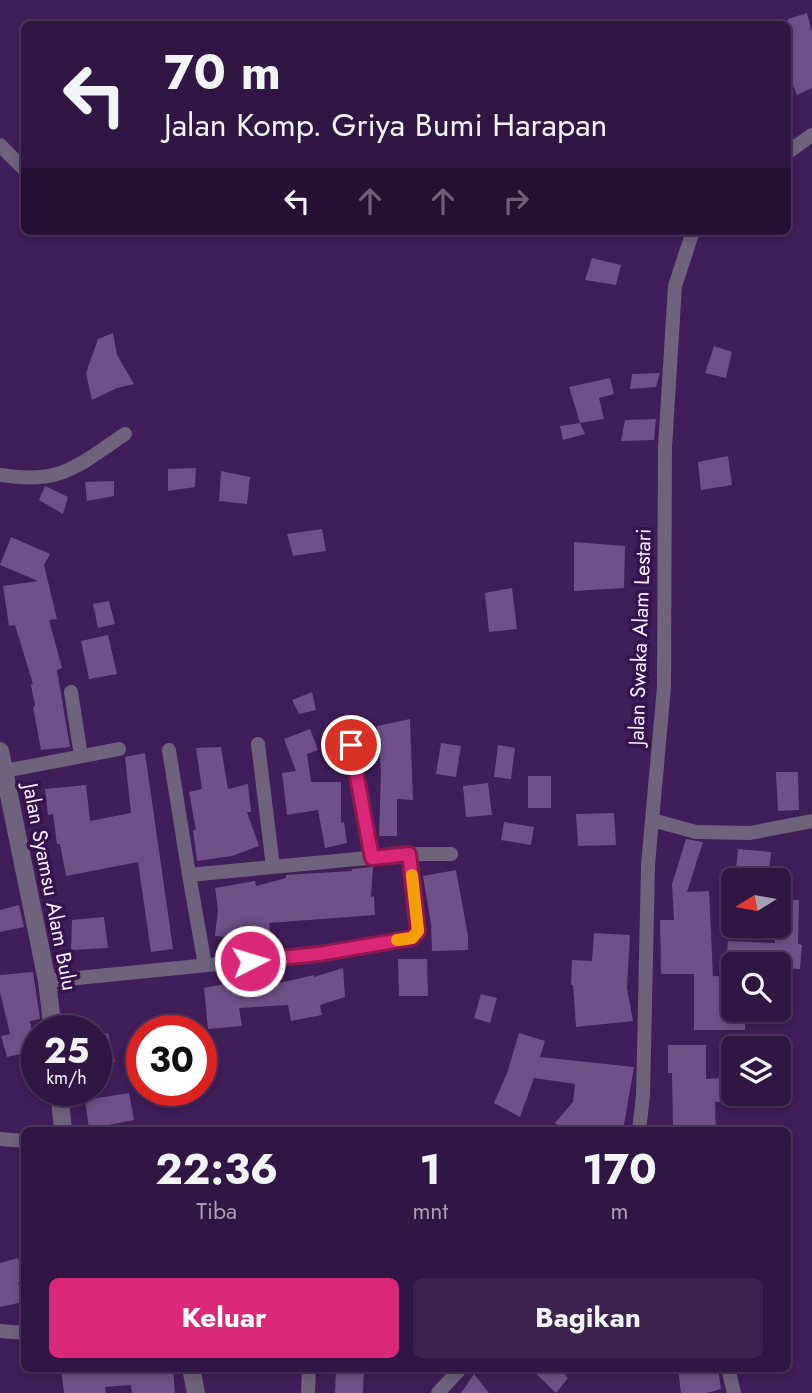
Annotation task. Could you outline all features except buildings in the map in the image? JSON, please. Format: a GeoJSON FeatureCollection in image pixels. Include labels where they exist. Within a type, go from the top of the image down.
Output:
{"type":"FeatureCollection","features":[{"type":"Feature","properties":{"kind":"street"},"geometry":{"type":"LineString","coordinates":[[791,150],[812,135]]}},
{"type":"Feature","properties":{"kind":"street"},"geometry":{"type":"LineString","coordinates":[[0,145],[21,166]]}},
{"type":"Feature","properties":{"kind":"street","name":"Jalan Swaka Alam Lestari"},"geometry":{"type":"LineString","coordinates":[[639,1127],[643,1096],[648,865],[664,687],[665,447],[675,286],[692,235]]}},
{"type":"Feature","properties":{"kind":"street"},"geometry":{"type":"LineString","coordinates":[[0,475],[36,479],[58,475],[85,461],[125,434]]}},
{"type":"Feature","properties":{"kind":"street"},"geometry":{"type":"LineString","coordinates":[[71,692],[81,757]]}},
{"type":"Feature","properties":{"kind":"street"},"geometry":{"type":"LineString","coordinates":[[258,744],[272,867]]}},
{"type":"Feature","properties":{"kind":"street"},"geometry":{"type":"LineString","coordinates":[[351,745],[372,858]]}},
{"type":"Feature","properties":{"kind":"street"},"geometry":{"type":"LineString","coordinates":[[5,771],[119,749]]}},
{"type":"Feature","properties":{"kind":"street"},"geometry":{"type":"LineString","coordinates":[[169,750],[205,965]]}},
{"type":"Feature","properties":{"kind":"street","name":"Jalan Syamsu Alam Bulu"},"geometry":{"type":"LineString","coordinates":[[0,751],[47,981],[51,1015]]}},
{"type":"Feature","properties":{"kind":"street"},"geometry":{"type":"LineString","coordinates":[[652,820],[696,832],[750,832],[812,821]]}},
{"type":"Feature","properties":{"kind":"street"},"geometry":{"type":"LineString","coordinates":[[189,875],[409,854],[451,854]]}},
{"type":"Feature","properties":{"kind":"street"},"geometry":{"type":"LineString","coordinates":[[47,981],[319,954],[412,938],[418,931],[409,854]]}},
{"type":"Feature","properties":{"kind":"street"},"geometry":{"type":"LineString","coordinates":[[60,1106],[62,1127]]}},
{"type":"Feature","properties":{"kind":"street"},"geometry":{"type":"LineString","coordinates":[[0,1139],[21,1141]]}},
{"type":"Feature","properties":{"kind":"street"},"geometry":{"type":"LineString","coordinates":[[0,1331],[21,1333]]}},
{"type":"Feature","properties":{"kind":"street"},"geometry":{"type":"LineString","coordinates":[[192,1372],[196,1393]]}},
{"type":"Feature","properties":{"kind":"street"},"geometry":{"type":"LineString","coordinates":[[308,1393],[309,1372]]}},
{"type":"Feature","properties":{"kind":"street"},"geometry":{"type":"LineString","coordinates":[[438,1393],[457,1372]]}},
{"type":"Feature","properties":{"kind":"street"},"geometry":{"type":"LineString","coordinates":[[729,1372],[734,1393]]}},
{"type":"Feature","properties":{"kind":"slow traffic"},"geometry":{"type":"LineString","coordinates":[[397,940],[412,938],[418,931],[412,875]]}},
{"type":"Feature","properties":{"kind":"route"},"geometry":{"type":"LineString","coordinates":[[250,961],[319,954],[412,938],[418,931],[409,854],[372,858],[351,745]]}}]}
